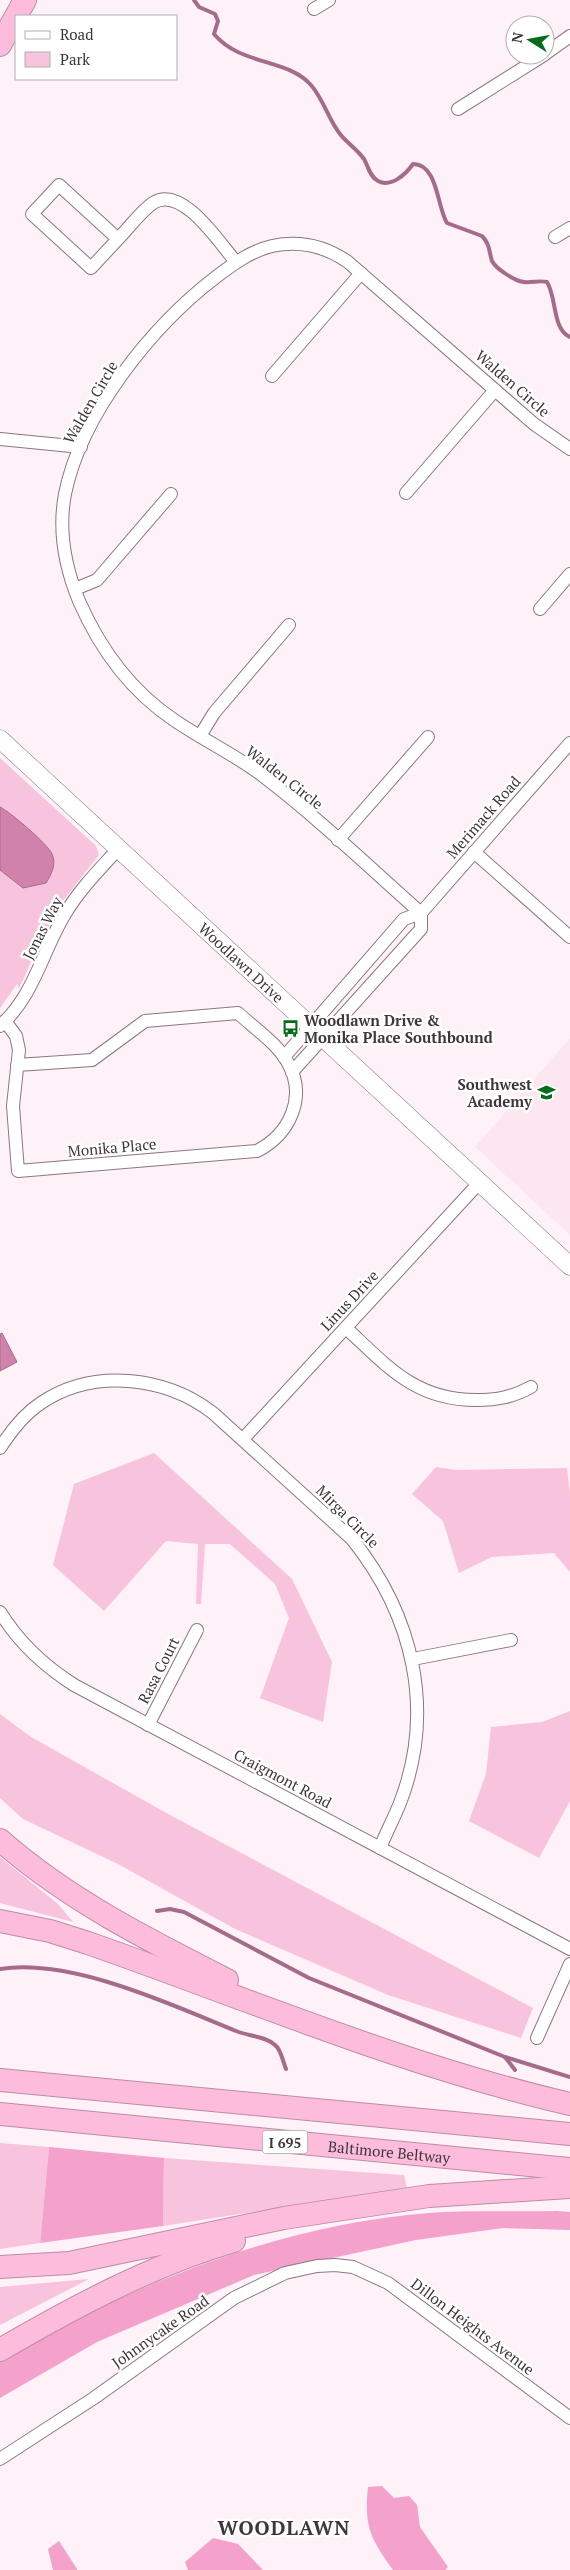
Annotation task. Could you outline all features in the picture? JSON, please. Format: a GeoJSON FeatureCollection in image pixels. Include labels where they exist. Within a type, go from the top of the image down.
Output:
{"type":"FeatureCollection","features":[{"type":"Feature","properties":{"kind":"highway"},"geometry":{"type":"LineString","coordinates":[[17,15],[25,0]]}},
{"type":"Feature","properties":{"kind":"highway"},"geometry":{"type":"LineString","coordinates":[[0,45],[15,18]]}},
{"type":"Feature","properties":{"kind":"highway"},"geometry":{"type":"LineString","coordinates":[[0,1840],[70,1892],[130,1930],[322,2028]]}},
{"type":"Feature","properties":{"kind":"highway"},"geometry":{"type":"LineString","coordinates":[[0,1921],[50,1930],[322,2028],[457,2074],[570,2104]]}},
{"type":"Feature","properties":{"kind":"highway","name":"I 695"},"geometry":{"type":"LineString","coordinates":[[0,2080],[570,2134]]}},
{"type":"Feature","properties":{"kind":"highway","name":"Baltimore Beltway"},"geometry":{"type":"LineString","coordinates":[[0,2114],[570,2169]]}},
{"type":"Feature","properties":{"kind":"highway"},"geometry":{"type":"LineString","coordinates":[[0,2267],[69,2263],[284,2218],[430,2196],[570,2187]]}},
{"type":"Feature","properties":{"kind":"highway"},"geometry":{"type":"LineString","coordinates":[[0,2350],[76,2306],[172,2264],[225,2244],[348,2209]]}},
{"type":"Feature","properties":{"kind":"main road","name":"Woodlawn Drive"},"geometry":{"type":"LineString","coordinates":[[0,739],[570,1266]]}},
{"type":"Feature","properties":{"kind":"street"},"geometry":{"type":"LineString","coordinates":[[314,9],[329,0]]}},
{"type":"Feature","properties":{"kind":"street"},"geometry":{"type":"LineString","coordinates":[[555,46],[570,36]]}},
{"type":"Feature","properties":{"kind":"street"},"geometry":{"type":"LineString","coordinates":[[458,109],[527,65]]}},
{"type":"Feature","properties":{"kind":"street"},"geometry":{"type":"LineString","coordinates":[[118,240],[59,185],[32,214],[91,268],[118,240],[154,202],[162,200],[174,201],[192,210],[236,262]]}},
{"type":"Feature","properties":{"kind":"street"},"geometry":{"type":"LineString","coordinates":[[555,237],[570,228]]}},
{"type":"Feature","properties":{"kind":"street","name":"Walden Circle"},"geometry":{"type":"LineString","coordinates":[[421,913],[262,775],[161,710],[126,678],[100,641],[75,589],[64,553],[62,521],[68,482],[81,447],[101,410],[154,334],[186,302],[236,262],[271,246],[302,244],[333,253],[361,273],[534,424],[570,449]]}},
{"type":"Feature","properties":{"kind":"street"},"geometry":{"type":"LineString","coordinates":[[272,376],[361,273]]}},
{"type":"Feature","properties":{"kind":"street"},"geometry":{"type":"LineString","coordinates":[[406,493],[495,390]]}},
{"type":"Feature","properties":{"kind":"street"},"geometry":{"type":"LineString","coordinates":[[0,438],[81,447]]}},
{"type":"Feature","properties":{"kind":"street"},"geometry":{"type":"LineString","coordinates":[[75,589],[97,580],[171,494]]}},
{"type":"Feature","properties":{"kind":"street"},"geometry":{"type":"LineString","coordinates":[[540,609],[570,574]]}},
{"type":"Feature","properties":{"kind":"street"},"geometry":{"type":"LineString","coordinates":[[200,736],[214,713],[289,625]]}},
{"type":"Feature","properties":{"kind":"street"},"geometry":{"type":"LineString","coordinates":[[338,840],[428,737]]}},
{"type":"Feature","properties":{"kind":"street","name":"Merimack Road"},"geometry":{"type":"LineString","coordinates":[[288,1064],[317,1032],[404,919],[421,913],[570,743]]}},
{"type":"Feature","properties":{"kind":"street","name":"Jonas Way"},"geometry":{"type":"LineString","coordinates":[[2,1024],[21,1004],[69,907],[118,849]]}},
{"type":"Feature","properties":{"kind":"street"},"geometry":{"type":"LineString","coordinates":[[474,852],[570,937]]}},
{"type":"Feature","properties":{"kind":"street","name":"Merimack Road"},"geometry":{"type":"LineString","coordinates":[[288,1064],[317,1032],[421,928],[421,913]]}},
{"type":"Feature","properties":{"kind":"street"},"geometry":{"type":"LineString","coordinates":[[17,1065],[92,1060],[145,1021],[238,1014],[288,1064]]}},
{"type":"Feature","properties":{"kind":"street","name":"Monika Place"},"geometry":{"type":"LineString","coordinates":[[2,1024],[18,1042],[14,1106],[18,1171],[257,1150],[277,1137],[291,1116],[296,1098],[288,1064]]}},
{"type":"Feature","properties":{"kind":"street","name":"Linus Drive"},"geometry":{"type":"LineString","coordinates":[[243,1439],[480,1183]]}},
{"type":"Feature","properties":{"kind":"street"},"geometry":{"type":"LineString","coordinates":[[346,1328],[400,1377],[415,1388],[450,1400],[504,1399],[531,1387]]}},
{"type":"Feature","properties":{"kind":"street","name":"Mirga Circle"},"geometry":{"type":"LineString","coordinates":[[0,1448],[23,1419],[41,1403],[59,1394],[96,1382],[135,1381],[158,1385],[196,1400],[243,1439],[352,1539],[370,1561],[397,1612],[413,1659],[418,1691],[415,1751],[400,1803],[380,1848]]}},
{"type":"Feature","properties":{"kind":"street","name":"Craigmont Road"},"geometry":{"type":"LineString","coordinates":[[0,1612],[17,1636],[54,1672],[148,1725],[570,1949]]}},
{"type":"Feature","properties":{"kind":"street","name":"Rasa Court"},"geometry":{"type":"LineString","coordinates":[[148,1725],[197,1630]]}},
{"type":"Feature","properties":{"kind":"street"},"geometry":{"type":"LineString","coordinates":[[413,1659],[511,1640]]}},
{"type":"Feature","properties":{"kind":"street"},"geometry":{"type":"LineString","coordinates":[[538,2038],[570,1964]]}},
{"type":"Feature","properties":{"kind":"street","name":"Johnnycake Road"},"geometry":{"type":"LineString","coordinates":[[0,2458],[94,2398],[234,2298],[256,2286],[285,2273],[302,2268],[335,2264],[353,2267]]}},
{"type":"Feature","properties":{"kind":"street","name":"Dillon Heights Avenue"},"geometry":{"type":"LineString","coordinates":[[353,2267],[370,2273],[407,2295],[570,2418]]}},
{"type":"Feature","properties":{"kind":"shaded area"},"geometry":{"type":"Polygon","coordinates":[[[0,807],[12,815],[49,849],[54,865],[46,883],[23,888],[0,870],[0,807]]]}},
{"type":"Feature","properties":{"kind":"shaded area","name":"Southwest Academy"},"geometry":{"type":"Polygon","coordinates":[[[570,1038],[570,1235],[475,1147],[570,1038]]]}},
{"type":"Feature","properties":{"kind":"shaded area"},"geometry":{"type":"Polygon","coordinates":[[[2,1333],[17,1362],[0,1371],[0,1334],[2,1333]]]}},
{"type":"Feature","properties":{"kind":"shaded area"},"geometry":{"type":"Polygon","coordinates":[[[49,2147],[164,2158],[163,2226],[40,2243],[49,2147]]]}},
{"type":"Feature","properties":{"kind":"shaded area"},"geometry":{"type":"Polygon","coordinates":[[[445,2212],[570,2212],[570,2230],[503,2228],[416,2240],[254,2275],[97,2342],[0,2398],[0,2362],[48,2334],[99,2308],[152,2284],[206,2263],[318,2230],[373,2219],[445,2212]]]}},
{"type":"Feature","properties":{"kind":"shaded area"},"geometry":{"type":"Polygon","coordinates":[[[382,2486],[394,2498],[409,2496],[417,2505],[420,2527],[448,2567],[445,2570],[393,2570],[374,2540],[368,2522],[368,2487],[382,2486]]]}},
{"type":"Feature","properties":{"kind":"shaded area"},"geometry":{"type":"Polygon","coordinates":[[[213,2538],[238,2544],[263,2570],[188,2570],[185,2562],[213,2538]]]}},
{"type":"Feature","properties":{"kind":"shaded area"},"geometry":{"type":"Polygon","coordinates":[[[59,2541],[77,2570],[53,2570],[48,2549],[59,2541]]]}},
{"type":"Feature","properties":{"kind":"green space"},"geometry":{"type":"Polygon","coordinates":[[[0,758],[96,846],[99,855],[62,902],[37,948],[19,989],[17,984],[0,1008],[0,758]]]}},
{"type":"Feature","properties":{"kind":"green space"},"geometry":{"type":"Polygon","coordinates":[[[154,1453],[292,1579],[332,1662],[323,1722],[260,1698],[289,1618],[275,1584],[230,1544],[205,1544],[201,1604],[196,1604],[198,1544],[166,1541],[104,1611],[53,1565],[74,1484],[154,1453]]]}},
{"type":"Feature","properties":{"kind":"green space"},"geometry":{"type":"Polygon","coordinates":[[[436,1467],[457,1470],[567,1468],[570,1494],[570,1572],[554,1553],[492,1557],[459,1573],[443,1521],[412,1494],[436,1467]]]}},
{"type":"Feature","properties":{"kind":"green space"},"geometry":{"type":"Polygon","coordinates":[[[570,1711],[570,1801],[539,1858],[469,1821],[486,1774],[491,1727],[542,1722],[570,1711]]]}},
{"type":"Feature","properties":{"kind":"green space"},"geometry":{"type":"Polygon","coordinates":[[[0,1714],[31,1737],[170,1815],[533,2008],[521,2038],[388,1995],[235,1929],[120,1865],[23,1819],[0,1798],[0,1714]]]}},
{"type":"Feature","properties":{"kind":"green space"},"geometry":{"type":"Polygon","coordinates":[[[0,1857],[58,1904],[73,1922],[0,1903],[0,1857]]]}},
{"type":"Feature","properties":{"kind":"green space"},"geometry":{"type":"Polygon","coordinates":[[[0,2143],[49,2147],[40,2243],[0,2249],[0,2143]]]}},
{"type":"Feature","properties":{"kind":"green space"},"geometry":{"type":"Polygon","coordinates":[[[164,2158],[404,2175],[407,2188],[163,2226],[164,2158]]]}},
{"type":"Feature","properties":{"kind":"green space"},"geometry":{"type":"Polygon","coordinates":[[[89,2279],[0,2325],[0,2287],[89,2279]]]}},
{"type":"Feature","properties":{"kind":"waterway"},"geometry":{"type":"LineString","coordinates":[[194,0],[199,7],[215,14],[218,21],[214,34],[225,44],[237,52],[290,70],[301,76],[311,85],[336,128],[361,155],[375,179],[388,183],[402,176],[413,164],[421,166],[427,171],[436,188],[447,223],[482,236],[488,245],[494,264],[511,277],[524,282],[547,282],[557,320],[564,333],[570,337]]}},
{"type":"Feature","properties":{"kind":"waterway"},"geometry":{"type":"LineString","coordinates":[[157,1911],[170,1909],[184,1912],[309,1978],[505,2057],[515,2070]]}},
{"type":"Feature","properties":{"kind":"waterway"},"geometry":{"type":"LineString","coordinates":[[0,1969],[28,1967],[58,1970],[120,1986],[181,2008],[236,2031],[271,2042],[279,2049],[286,2069]]}},
{"type":"Feature","properties":{"kind":"waterway"},"geometry":{"type":"LineString","coordinates":[[505,2057],[570,2077]]}},
{"type":"Feature","properties":{"kind":"place","name":"Woodlawn Drive & Monika Place Southbound"},"geometry":{"type":"Point","coordinates":[290,1029]}},
{"type":"Feature","properties":{"kind":"place","name":"Southwest Academy"},"geometry":{"type":"Point","coordinates":[546,1093]}},
{"type":"Feature","properties":{"kind":"district","name":"WOODLAWN"},"geometry":{"type":"Point","coordinates":[284,2527]}}]}
